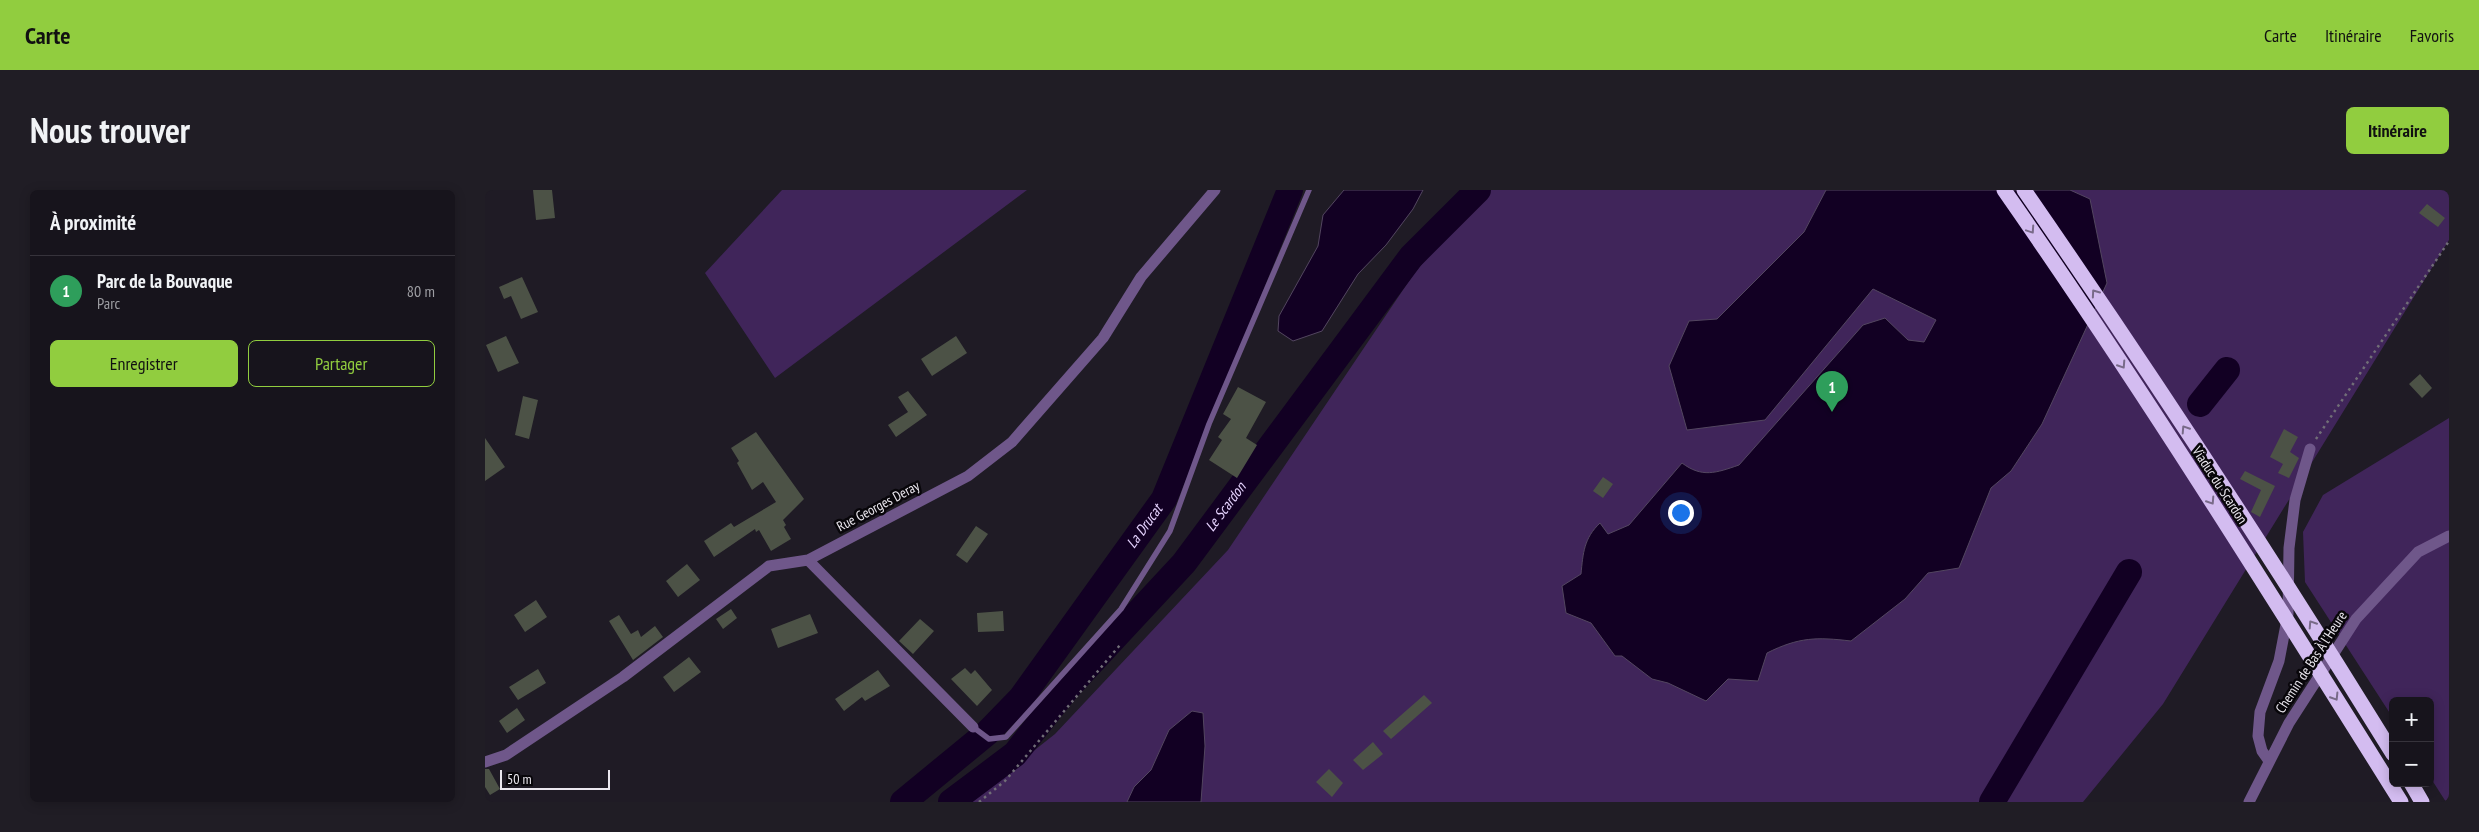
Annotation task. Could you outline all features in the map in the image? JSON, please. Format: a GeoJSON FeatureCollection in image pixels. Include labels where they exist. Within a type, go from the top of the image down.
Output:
{"type":"FeatureCollection","features":[{"type":"Feature","properties":{"kind":"highway","name":"Viaduc du Scardon"},"geometry":{"type":"LineString","coordinates":[[2004,190],[2116,355],[2401,802]]}},
{"type":"Feature","properties":{"kind":"highway","name":"Viaduc du Scardon"},"geometry":{"type":"LineString","coordinates":[[2024,190],[2130,343],[2317,631],[2389,748]]}},
{"type":"Feature","properties":{"kind":"highway"},"geometry":{"type":"LineString","coordinates":[[2413,787],[2422,802]]}},
{"type":"Feature","properties":{"kind":"street","name":"Rue Georges Deray"},"geometry":{"type":"LineString","coordinates":[[485,762],[506,755],[623,676],[769,566],[808,560],[968,476],[1012,442],[1103,338],[1141,277],[1215,190]]}},
{"type":"Feature","properties":{"kind":"street"},"geometry":{"type":"LineString","coordinates":[[2269,762],[2262,751],[2258,736],[2260,712],[2279,661],[2288,614],[2289,548],[2295,500],[2310,449]]}},
{"type":"Feature","properties":{"kind":"street","name":"Chemin de Bas À l'Heure"},"geometry":{"type":"LineString","coordinates":[[2249,802],[2289,723],[2356,619],[2417,552],[2449,536]]}},
{"type":"Feature","properties":{"kind":"street"},"geometry":{"type":"LineString","coordinates":[[808,560],[973,727]]}},
{"type":"Feature","properties":{"kind":"lane"},"geometry":{"type":"LineString","coordinates":[[973,727],[989,739],[1006,737],[1121,609],[1170,531],[1209,424],[1309,190]]}},
{"type":"Feature","properties":{"kind":"path"},"geometry":{"type":"LineString","coordinates":[[2310,449],[2449,241]]}},
{"type":"Feature","properties":{"kind":"path"},"geometry":{"type":"LineString","coordinates":[[979,802],[1005,781],[1120,645]]}},
{"type":"Feature","properties":{"kind":"shaded area"},"geometry":{"type":"Polygon","coordinates":[[[782,190],[1027,190],[775,378],[705,273],[782,190]]]}},
{"type":"Feature","properties":{"kind":"shaded area"},"geometry":{"type":"Polygon","coordinates":[[[1344,190],[1423,190],[1413,209],[1386,245],[1358,274],[1322,331],[1293,341],[1278,331],[1279,316],[1318,246],[1323,215],[1344,190]]]}},
{"type":"Feature","properties":{"kind":"shaded area"},"geometry":{"type":"Polygon","coordinates":[[[1483,190],[2449,190],[2449,240],[2163,704],[2083,802],[969,802],[1055,734],[1228,550],[1413,275],[1483,190]]]}},
{"type":"Feature","properties":{"kind":"shaded area"},"geometry":{"type":"Polygon","coordinates":[[[1826,190],[2070,190],[2090,199],[2107,283],[2042,424],[2011,471],[1991,488],[1959,568],[1928,573],[1905,599],[1851,641],[1818,639],[1799,641],[1778,648],[1767,653],[1758,681],[1728,679],[1706,701],[1668,683],[1652,679],[1622,656],[1615,656],[1591,623],[1566,613],[1562,586],[1581,574],[1587,540],[1600,523],[1608,534],[1629,525],[1682,463],[1696,471],[1709,473],[1739,465],[1863,325],[1885,318],[1908,340],[1924,342],[1936,320],[1873,289],[1765,420],[1687,430],[1669,366],[1689,321],[1717,319],[1804,232],[1826,190]]]}},
{"type":"Feature","properties":{"kind":"shaded area"},"geometry":{"type":"Polygon","coordinates":[[[2449,418],[2449,802],[2446,802],[2434,783],[2434,697],[2389,697],[2389,712],[2305,582],[2303,532],[2323,495],[2449,418]]]}},
{"type":"Feature","properties":{"kind":"shaded area"},"geometry":{"type":"Polygon","coordinates":[[[1192,711],[1203,713],[1205,746],[1201,802],[1127,802],[1134,787],[1151,770],[1169,730],[1192,711]]]}},
{"type":"Feature","properties":{"kind":"building"},"geometry":{"type":"Polygon","coordinates":[[[533,190],[552,190],[555,218],[536,220],[533,190]]]}},
{"type":"Feature","properties":{"kind":"building"},"geometry":{"type":"Polygon","coordinates":[[[2427,204],[2445,218],[2438,227],[2419,213],[2427,204]]]}},
{"type":"Feature","properties":{"kind":"building"},"geometry":{"type":"Polygon","coordinates":[[[522,277],[538,312],[521,319],[511,296],[504,299],[499,287],[522,277]]]}},
{"type":"Feature","properties":{"kind":"building"},"geometry":{"type":"Polygon","coordinates":[[[506,336],[519,363],[498,372],[486,345],[506,336]]]}},
{"type":"Feature","properties":{"kind":"building"},"geometry":{"type":"Polygon","coordinates":[[[956,336],[967,353],[932,376],[921,359],[956,336]]]}},
{"type":"Feature","properties":{"kind":"building"},"geometry":{"type":"Polygon","coordinates":[[[2420,374],[2432,388],[2422,398],[2409,384],[2420,374]]]}},
{"type":"Feature","properties":{"kind":"building"},"geometry":{"type":"Polygon","coordinates":[[[1238,387],[1266,402],[1246,438],[1257,445],[1237,478],[1209,460],[1222,440],[1218,437],[1231,419],[1223,414],[1238,387]]]}},
{"type":"Feature","properties":{"kind":"building"},"geometry":{"type":"Polygon","coordinates":[[[908,391],[927,415],[896,437],[888,425],[908,412],[898,397],[908,391]]]}},
{"type":"Feature","properties":{"kind":"building"},"geometry":{"type":"Polygon","coordinates":[[[523,396],[538,400],[529,439],[515,435],[523,396]]]}},
{"type":"Feature","properties":{"kind":"building"},"geometry":{"type":"Polygon","coordinates":[[[2284,429],[2298,437],[2290,452],[2299,458],[2289,478],[2278,473],[2283,464],[2270,457],[2284,429]]]}},
{"type":"Feature","properties":{"kind":"building"},"geometry":{"type":"Polygon","coordinates":[[[756,432],[804,499],[783,520],[786,525],[784,527],[791,539],[771,551],[759,530],[756,532],[755,529],[714,557],[704,541],[731,523],[734,527],[776,502],[763,482],[752,490],[731,448],[756,432]]]}},
{"type":"Feature","properties":{"kind":"building"},"geometry":{"type":"Polygon","coordinates":[[[485,438],[505,467],[485,481],[485,438]]]}},
{"type":"Feature","properties":{"kind":"building"},"geometry":{"type":"Polygon","coordinates":[[[2245,471],[2275,486],[2260,517],[2251,512],[2261,490],[2240,479],[2245,471]]]}},
{"type":"Feature","properties":{"kind":"building"},"geometry":{"type":"Polygon","coordinates":[[[1603,477],[1613,484],[1603,498],[1593,491],[1603,477]]]}},
{"type":"Feature","properties":{"kind":"building"},"geometry":{"type":"Polygon","coordinates":[[[976,526],[988,534],[967,563],[956,555],[976,526]]]}},
{"type":"Feature","properties":{"kind":"building"},"geometry":{"type":"Polygon","coordinates":[[[687,564],[700,580],[678,597],[666,581],[687,564]]]}},
{"type":"Feature","properties":{"kind":"building"},"geometry":{"type":"Polygon","coordinates":[[[536,600],[547,617],[525,632],[514,615],[536,600]]]}},
{"type":"Feature","properties":{"kind":"building"},"geometry":{"type":"Polygon","coordinates":[[[731,609],[737,618],[723,629],[716,619],[731,609]]]}},
{"type":"Feature","properties":{"kind":"building"},"geometry":{"type":"Polygon","coordinates":[[[1003,611],[1004,631],[978,632],[977,613],[1003,611]]]}},
{"type":"Feature","properties":{"kind":"building"},"geometry":{"type":"Polygon","coordinates":[[[810,614],[818,633],[778,648],[771,629],[810,614]]]}},
{"type":"Feature","properties":{"kind":"building"},"geometry":{"type":"Polygon","coordinates":[[[619,615],[631,634],[638,630],[641,637],[655,626],[663,637],[633,660],[609,621],[619,615]]]}},
{"type":"Feature","properties":{"kind":"building"},"geometry":{"type":"Polygon","coordinates":[[[920,619],[934,631],[913,654],[899,641],[920,619]]]}},
{"type":"Feature","properties":{"kind":"building"},"geometry":{"type":"Polygon","coordinates":[[[689,657],[701,672],[674,692],[663,677],[689,657]]]}},
{"type":"Feature","properties":{"kind":"building"},"geometry":{"type":"Polygon","coordinates":[[[965,668],[971,674],[975,670],[992,690],[977,706],[951,679],[965,668]]]}},
{"type":"Feature","properties":{"kind":"building"},"geometry":{"type":"Polygon","coordinates":[[[538,669],[546,683],[518,700],[509,687],[538,669]]]}},
{"type":"Feature","properties":{"kind":"building"},"geometry":{"type":"Polygon","coordinates":[[[878,670],[890,686],[865,701],[862,697],[844,711],[835,699],[878,670]]]}},
{"type":"Feature","properties":{"kind":"building"},"geometry":{"type":"Polygon","coordinates":[[[1424,695],[1432,703],[1391,739],[1383,731],[1424,695]]]}},
{"type":"Feature","properties":{"kind":"building"},"geometry":{"type":"Polygon","coordinates":[[[517,708],[525,720],[507,733],[499,721],[517,708]]]}},
{"type":"Feature","properties":{"kind":"building"},"geometry":{"type":"Polygon","coordinates":[[[1373,742],[1383,754],[1363,770],[1353,760],[1373,742]]]}},
{"type":"Feature","properties":{"kind":"building"},"geometry":{"type":"Polygon","coordinates":[[[485,769],[489,769],[500,789],[490,795],[485,787],[485,769]]]}},
{"type":"Feature","properties":{"kind":"building"},"geometry":{"type":"Polygon","coordinates":[[[1329,769],[1343,783],[1332,797],[1316,782],[1329,769]]]}},
{"type":"Feature","properties":{"kind":"waterway","name":"La Drucat"},"geometry":{"type":"LineString","coordinates":[[903,802],[987,733],[1021,698],[1164,499],[1290,190]]}},
{"type":"Feature","properties":{"kind":"waterway","name":"Le Scardon"},"geometry":{"type":"LineString","coordinates":[[951,802],[1015,754],[1065,691],[1184,563],[1411,257],[1478,190]]}},
{"type":"Feature","properties":{"kind":"waterway"},"geometry":{"type":"LineString","coordinates":[[2200,404],[2227,370]]}},
{"type":"Feature","properties":{"kind":"waterway"},"geometry":{"type":"LineString","coordinates":[[1992,802],[2129,572]]}},
{"type":"Feature","properties":{"kind":"place","name":"Parc de la Bouvaque"},"geometry":{"type":"Point","coordinates":[1832,412]}}]}
